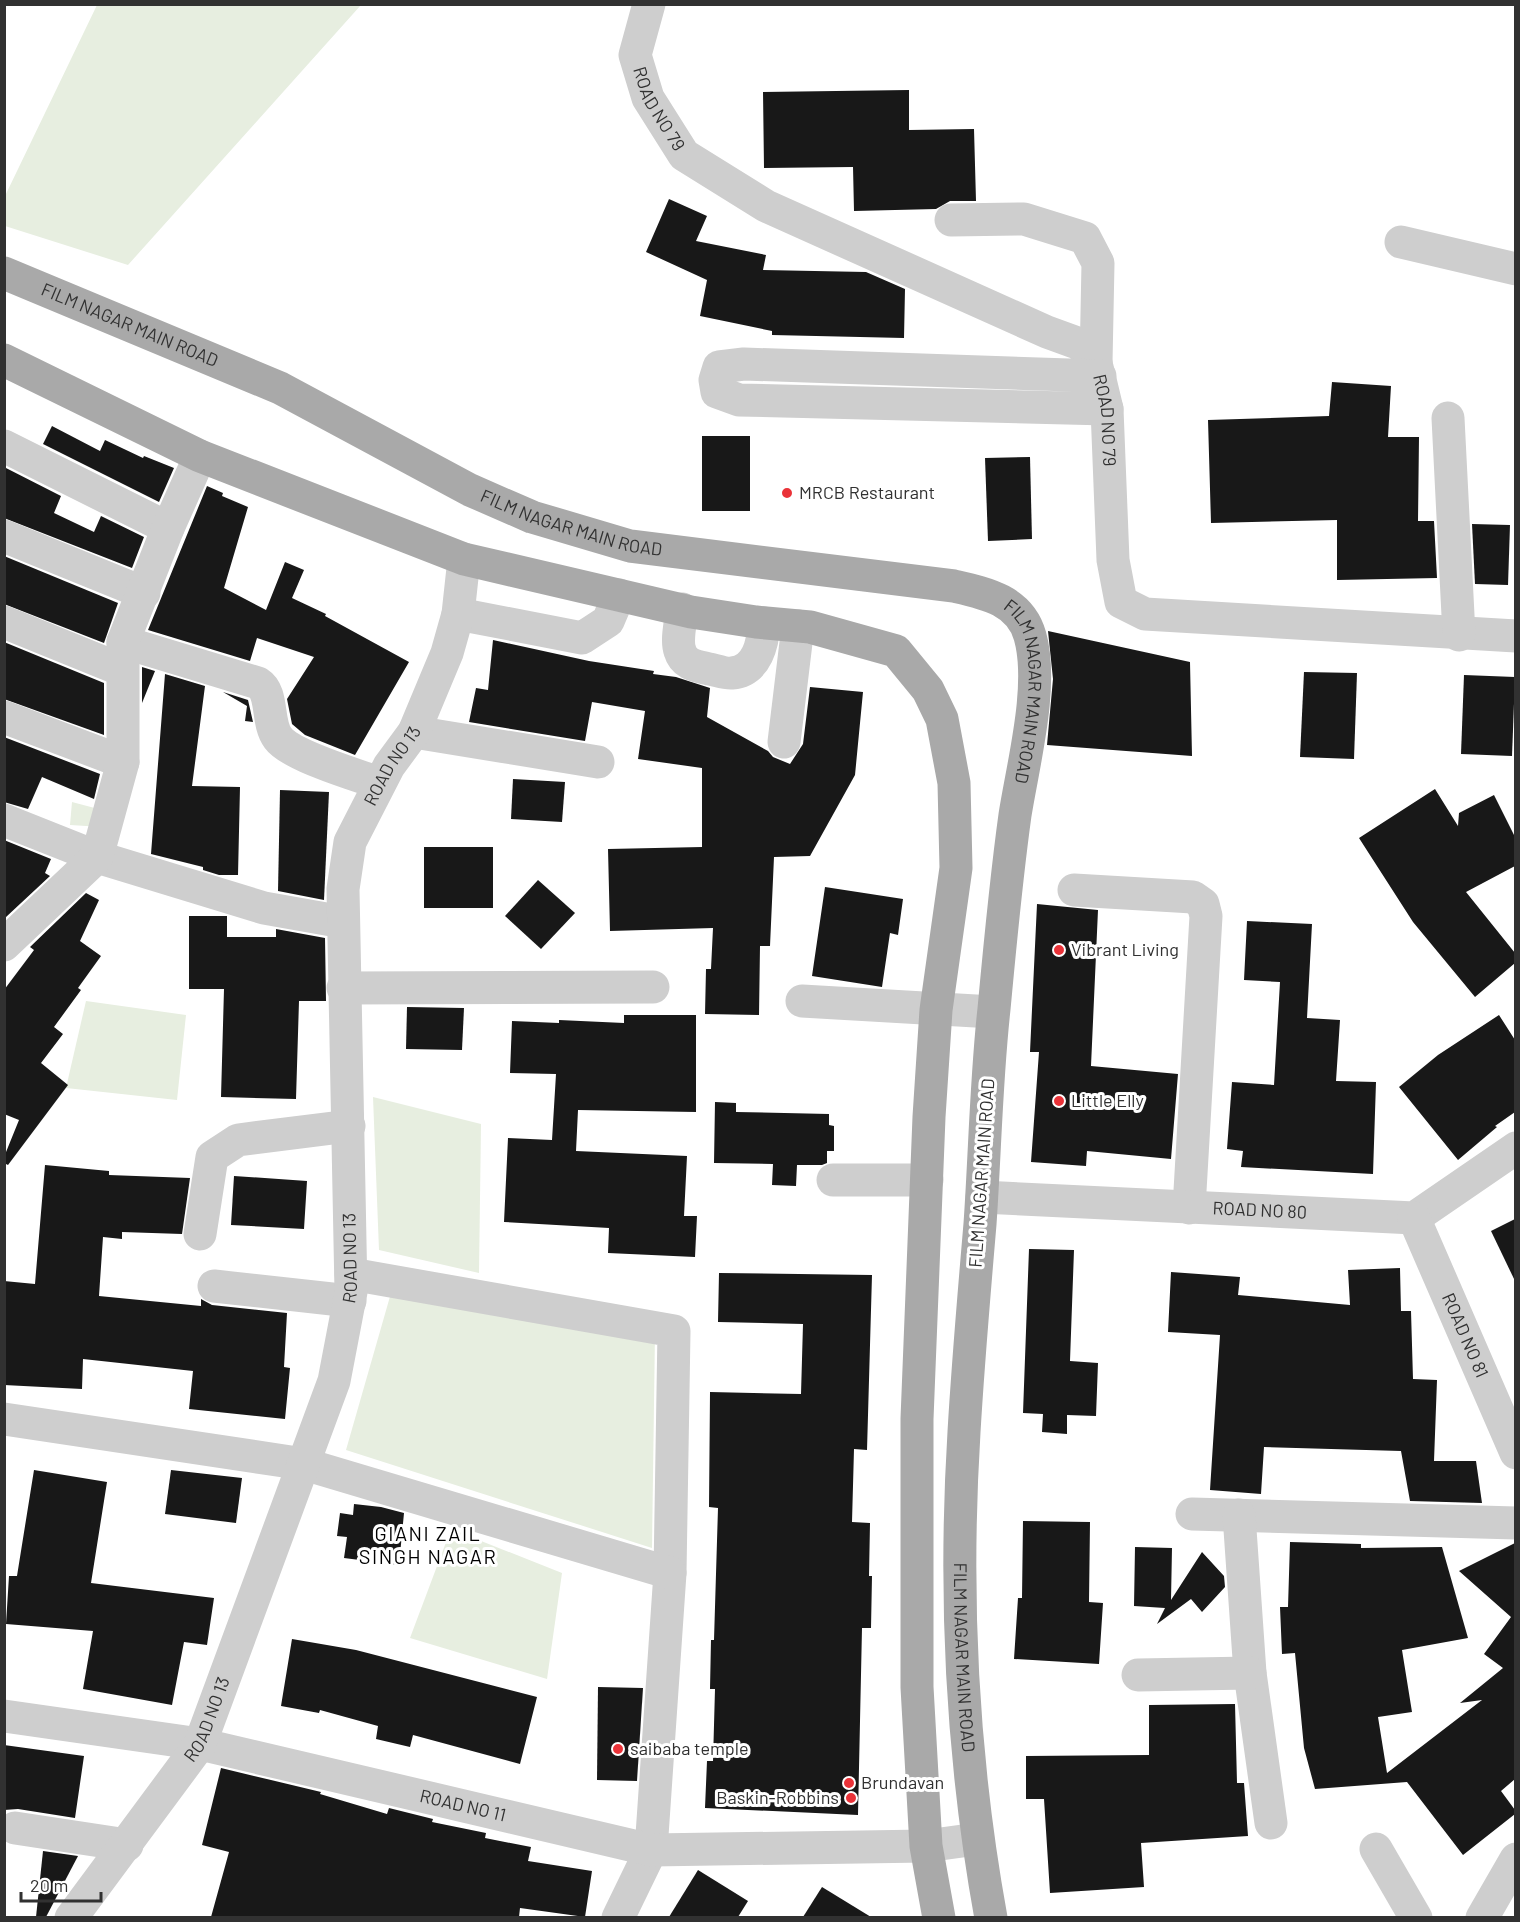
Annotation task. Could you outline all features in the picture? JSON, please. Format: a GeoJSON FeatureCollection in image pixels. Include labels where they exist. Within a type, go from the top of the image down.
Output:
{"type":"FeatureCollection","features":[{"type":"Feature","properties":{"kind":"main road","name":"FILM NAGAR MAIN ROAD"},"geometry":{"type":"LineString","coordinates":[[4,273],[280,388],[470,490],[532,517],[630,546],[954,586],[986,593],[1004,602],[1021,615],[1030,636],[1034,663],[1031,719],[1010,857],[993,1012],[982,1197],[963,1435],[960,1565],[964,1689],[977,1839],[991,1917]]}},
{"type":"Feature","properties":{"kind":"main road"},"geometry":{"type":"LineString","coordinates":[[4,360],[200,456],[464,559],[682,609],[764,623],[798,626],[896,651],[928,690],[942,719],[954,783],[956,868],[936,1010],[917,1419],[916,1687],[926,1846],[939,1917]]}},
{"type":"Feature","properties":{"kind":"street","name":"ROAD NO 79"},"geometry":{"type":"LineString","coordinates":[[649,4],[635,55],[648,98],[684,155],[766,206],[1047,332],[1080,344],[1098,369],[1107,409],[1113,560],[1121,602],[1145,614],[1459,635],[1515,636]]}},
{"type":"Feature","properties":{"kind":"street"},"geometry":{"type":"LineString","coordinates":[[951,220],[1024,219],[1085,238],[1098,263],[1098,369],[744,364],[719,367],[715,380],[717,392],[739,400],[1107,409]]}},
{"type":"Feature","properties":{"kind":"street"},"geometry":{"type":"LineString","coordinates":[[1401,242],[1515,269]]}},
{"type":"Feature","properties":{"kind":"street"},"geometry":{"type":"LineString","coordinates":[[1448,418],[1459,635]]}},
{"type":"Feature","properties":{"kind":"street"},"geometry":{"type":"LineString","coordinates":[[4,446],[168,528]]}},
{"type":"Feature","properties":{"kind":"street"},"geometry":{"type":"LineString","coordinates":[[10,931],[97,857],[123,762],[123,656],[168,528],[200,456]]}},
{"type":"Feature","properties":{"kind":"street"},"geometry":{"type":"LineString","coordinates":[[4,536],[144,593]]}},
{"type":"Feature","properties":{"kind":"street","name":"ROAD NO 13"},"geometry":{"type":"LineString","coordinates":[[71,1917],[127,1845],[200,1744],[334,1381],[351,1288],[343,889],[351,842],[380,783],[414,732],[447,653],[458,614],[464,559]]}},
{"type":"Feature","properties":{"kind":"street"},"geometry":{"type":"LineString","coordinates":[[458,614],[582,638],[608,621],[619,595]]}},
{"type":"Feature","properties":{"kind":"street"},"geometry":{"type":"LineString","coordinates":[[682,609],[679,650],[684,659],[692,665],[733,673],[746,667],[756,657],[763,643],[764,623]]}},
{"type":"Feature","properties":{"kind":"street"},"geometry":{"type":"LineString","coordinates":[[4,622],[123,656],[258,683],[267,692],[271,723],[279,740],[303,754],[380,783]]}},
{"type":"Feature","properties":{"kind":"street"},"geometry":{"type":"LineString","coordinates":[[784,742],[798,626]]}},
{"type":"Feature","properties":{"kind":"street"},"geometry":{"type":"LineString","coordinates":[[4,717],[123,762]]}},
{"type":"Feature","properties":{"kind":"street"},"geometry":{"type":"LineString","coordinates":[[414,732],[598,762]]}},
{"type":"Feature","properties":{"kind":"street"},"geometry":{"type":"LineString","coordinates":[[4,820],[97,857],[264,908],[343,922]]}},
{"type":"Feature","properties":{"kind":"street"},"geometry":{"type":"LineString","coordinates":[[1074,890],[1192,897],[1203,904],[1206,916],[1189,1208]]}},
{"type":"Feature","properties":{"kind":"street"},"geometry":{"type":"LineString","coordinates":[[344,988],[653,987]]}},
{"type":"Feature","properties":{"kind":"street"},"geometry":{"type":"LineString","coordinates":[[802,1001],[993,1012]]}},
{"type":"Feature","properties":{"kind":"street"},"geometry":{"type":"LineString","coordinates":[[200,1234],[212,1157],[238,1140],[349,1126]]}},
{"type":"Feature","properties":{"kind":"street"},"geometry":{"type":"LineString","coordinates":[[1414,1218],[1515,1148]]}},
{"type":"Feature","properties":{"kind":"street"},"geometry":{"type":"LineString","coordinates":[[833,1180],[927,1180]]}},
{"type":"Feature","properties":{"kind":"street","name":"ROAD NO 80"},"geometry":{"type":"LineString","coordinates":[[982,1197],[1414,1218]]}},
{"type":"Feature","properties":{"kind":"street","name":"ROAD NO 81"},"geometry":{"type":"LineString","coordinates":[[1414,1218],[1509,1414],[1515,1453]]}},
{"type":"Feature","properties":{"kind":"street"},"geometry":{"type":"LineString","coordinates":[[214,1286],[351,1288],[674,1331],[670,1573],[651,1850],[618,1917]]}},
{"type":"Feature","properties":{"kind":"street"},"geometry":{"type":"LineString","coordinates":[[4,1419],[304,1464],[670,1573]]}},
{"type":"Feature","properties":{"kind":"street"},"geometry":{"type":"LineString","coordinates":[[1192,1514],[1515,1524]]}},
{"type":"Feature","properties":{"kind":"street"},"geometry":{"type":"LineString","coordinates":[[1239,1515],[1251,1673],[1271,1823]]}},
{"type":"Feature","properties":{"kind":"street"},"geometry":{"type":"LineString","coordinates":[[1138,1675],[1251,1673]]}},
{"type":"Feature","properties":{"kind":"street","name":"ROAD NO 11"},"geometry":{"type":"LineString","coordinates":[[4,1716],[200,1744],[651,1850],[926,1846],[977,1839]]}},
{"type":"Feature","properties":{"kind":"street"},"geometry":{"type":"LineString","coordinates":[[15,1828],[127,1845]]}},
{"type":"Feature","properties":{"kind":"street"},"geometry":{"type":"LineString","coordinates":[[1376,1849],[1416,1917]]}},
{"type":"Feature","properties":{"kind":"street"},"geometry":{"type":"LineString","coordinates":[[1482,1917],[1515,1859]]}},
{"type":"Feature","properties":{"kind":"shaded area"},"geometry":{"type":"Polygon","coordinates":[[[97,4],[361,5],[128,265],[5,226],[5,196],[97,4]]]}},
{"type":"Feature","properties":{"kind":"shaded area"},"geometry":{"type":"Polygon","coordinates":[[[72,802],[106,811],[102,827],[70,825],[72,802]]]}},
{"type":"Feature","properties":{"kind":"shaded area"},"geometry":{"type":"Polygon","coordinates":[[[86,1001],[186,1015],[177,1100],[66,1088],[86,1001]]]}},
{"type":"Feature","properties":{"kind":"shaded area"},"geometry":{"type":"Polygon","coordinates":[[[373,1097],[481,1124],[479,1273],[379,1250],[373,1097]]]}},
{"type":"Feature","properties":{"kind":"shaded area"},"geometry":{"type":"Polygon","coordinates":[[[391,1293],[655,1331],[652,1548],[346,1450],[391,1293]]]}},
{"type":"Feature","properties":{"kind":"shaded area"},"geometry":{"type":"Polygon","coordinates":[[[451,1529],[562,1573],[547,1679],[410,1638],[451,1529]]]}},
{"type":"Feature","properties":{"kind":"building"},"geometry":{"type":"Polygon","coordinates":[[[909,90],[909,130],[974,129],[976,201],[950,201],[936,209],[854,211],[853,167],[764,168],[763,92],[909,90]]]}},
{"type":"Feature","properties":{"kind":"building"},"geometry":{"type":"Polygon","coordinates":[[[669,199],[707,216],[696,241],[766,255],[763,270],[866,272],[905,289],[904,338],[772,335],[772,331],[700,316],[707,280],[646,252],[669,199]]]}},
{"type":"Feature","properties":{"kind":"building"},"geometry":{"type":"Polygon","coordinates":[[[1332,382],[1391,386],[1388,437],[1419,437],[1418,521],[1434,521],[1437,578],[1337,580],[1337,520],[1211,523],[1208,420],[1329,416],[1332,382]]]}},
{"type":"Feature","properties":{"kind":"building"},"geometry":{"type":"Polygon","coordinates":[[[52,426],[100,451],[105,440],[143,458],[144,456],[174,468],[159,502],[43,444],[52,426]]]}},
{"type":"Feature","properties":{"kind":"building"},"geometry":{"type":"Polygon","coordinates":[[[702,436],[750,436],[750,511],[702,511],[702,436]]]}},
{"type":"Feature","properties":{"kind":"building"},"geometry":{"type":"Polygon","coordinates":[[[1030,457],[1032,539],[988,541],[985,458],[1030,457]]]}},
{"type":"Feature","properties":{"kind":"building"},"geometry":{"type":"Polygon","coordinates":[[[4,467],[61,496],[54,513],[94,532],[101,516],[144,537],[132,568],[4,518],[4,467]]]}},
{"type":"Feature","properties":{"kind":"building"},"geometry":{"type":"Polygon","coordinates":[[[207,486],[223,493],[222,496],[248,507],[224,588],[266,610],[285,562],[304,570],[292,598],[326,614],[325,616],[409,662],[355,755],[305,735],[292,724],[287,699],[314,657],[257,638],[250,661],[148,630],[207,486]]]}},
{"type":"Feature","properties":{"kind":"building"},"geometry":{"type":"Polygon","coordinates":[[[1472,524],[1510,525],[1508,585],[1475,584],[1472,524]]]}},
{"type":"Feature","properties":{"kind":"building"},"geometry":{"type":"Polygon","coordinates":[[[4,556],[118,603],[104,643],[4,604],[4,556]]]}},
{"type":"Feature","properties":{"kind":"building"},"geometry":{"type":"Polygon","coordinates":[[[1048,631],[1190,662],[1192,756],[1047,745],[1053,679],[1048,631]]]}},
{"type":"Feature","properties":{"kind":"building"},"geometry":{"type":"Polygon","coordinates":[[[493,640],[589,661],[654,671],[653,674],[676,677],[710,688],[707,717],[768,751],[773,757],[790,764],[803,744],[810,687],[863,692],[855,775],[810,856],[774,857],[770,946],[760,946],[759,1015],[705,1014],[706,969],[711,969],[713,928],[610,931],[608,849],[702,847],[702,768],[638,759],[645,711],[592,702],[585,741],[469,722],[476,688],[488,690],[493,640]]]}},
{"type":"Feature","properties":{"kind":"building"},"geometry":{"type":"Polygon","coordinates":[[[4,642],[104,683],[104,735],[4,699],[4,642]]]}},
{"type":"Feature","properties":{"kind":"building"},"geometry":{"type":"Polygon","coordinates":[[[142,667],[155,671],[142,703],[142,667]]]}},
{"type":"Feature","properties":{"kind":"building"},"geometry":{"type":"Polygon","coordinates":[[[1304,672],[1357,673],[1354,759],[1300,757],[1304,672]]]}},
{"type":"Feature","properties":{"kind":"building"},"geometry":{"type":"Polygon","coordinates":[[[165,674],[205,686],[192,786],[240,787],[238,875],[219,875],[203,870],[203,867],[151,854],[165,674]]]}},
{"type":"Feature","properties":{"kind":"building"},"geometry":{"type":"Polygon","coordinates":[[[1464,675],[1515,677],[1512,756],[1461,754],[1464,675]]]}},
{"type":"Feature","properties":{"kind":"building"},"geometry":{"type":"Polygon","coordinates":[[[223,692],[248,700],[253,722],[245,721],[247,706],[223,692]]]}},
{"type":"Feature","properties":{"kind":"building"},"geometry":{"type":"Polygon","coordinates":[[[4,737],[100,774],[94,799],[42,777],[28,809],[4,802],[4,737]]]}},
{"type":"Feature","properties":{"kind":"building"},"geometry":{"type":"Polygon","coordinates":[[[513,779],[565,782],[562,822],[511,819],[513,779]]]}},
{"type":"Feature","properties":{"kind":"building"},"geometry":{"type":"Polygon","coordinates":[[[1435,789],[1458,826],[1459,813],[1494,795],[1515,837],[1515,866],[1466,892],[1515,953],[1515,963],[1475,997],[1413,922],[1359,838],[1435,789]]]}},
{"type":"Feature","properties":{"kind":"building"},"geometry":{"type":"Polygon","coordinates":[[[280,790],[329,792],[324,900],[278,891],[280,790]]]}},
{"type":"Feature","properties":{"kind":"building"},"geometry":{"type":"Polygon","coordinates":[[[4,840],[51,859],[45,873],[50,876],[6,917],[4,840]]]}},
{"type":"Feature","properties":{"kind":"building"},"geometry":{"type":"Polygon","coordinates":[[[424,847],[493,847],[493,908],[424,908],[424,847]]]}},
{"type":"Feature","properties":{"kind":"building"},"geometry":{"type":"Polygon","coordinates":[[[538,880],[575,913],[541,949],[505,916],[538,880]]]}},
{"type":"Feature","properties":{"kind":"building"},"geometry":{"type":"Polygon","coordinates":[[[825,887],[903,899],[898,935],[890,933],[882,987],[812,976],[825,887]]]}},
{"type":"Feature","properties":{"kind":"building"},"geometry":{"type":"Polygon","coordinates":[[[86,893],[99,900],[80,941],[101,956],[78,988],[81,990],[54,1027],[63,1034],[41,1063],[68,1085],[8,1165],[4,1163],[4,1157],[19,1120],[4,1114],[4,990],[34,950],[30,947],[86,893]]]}},
{"type":"Feature","properties":{"kind":"building"},"geometry":{"type":"Polygon","coordinates":[[[1037,904],[1098,910],[1091,1066],[1178,1074],[1171,1159],[1087,1151],[1086,1166],[1031,1162],[1039,1052],[1030,1052],[1037,904]]]}},
{"type":"Feature","properties":{"kind":"building"},"geometry":{"type":"Polygon","coordinates":[[[189,916],[227,916],[227,937],[276,937],[276,929],[325,938],[326,1001],[299,1001],[296,1099],[221,1097],[224,989],[189,989],[189,916]]]}},
{"type":"Feature","properties":{"kind":"building"},"geometry":{"type":"Polygon","coordinates":[[[1247,921],[1312,924],[1307,1018],[1340,1020],[1336,1081],[1376,1082],[1373,1174],[1241,1167],[1243,1151],[1227,1149],[1232,1082],[1274,1085],[1280,982],[1244,980],[1247,921]]]}},
{"type":"Feature","properties":{"kind":"building"},"geometry":{"type":"Polygon","coordinates":[[[407,1007],[464,1008],[462,1050],[406,1049],[407,1007]]]}},
{"type":"Feature","properties":{"kind":"building"},"geometry":{"type":"Polygon","coordinates":[[[624,1015],[696,1015],[696,1112],[578,1110],[576,1151],[687,1156],[684,1216],[697,1216],[695,1257],[608,1253],[609,1228],[504,1222],[508,1138],[552,1140],[556,1074],[510,1073],[512,1021],[559,1023],[559,1020],[624,1023],[624,1015]]]}},
{"type":"Feature","properties":{"kind":"building"},"geometry":{"type":"Polygon","coordinates":[[[1499,1015],[1515,1040],[1515,1112],[1495,1126],[1497,1127],[1458,1160],[1399,1087],[1438,1055],[1499,1015]]]}},
{"type":"Feature","properties":{"kind":"building"},"geometry":{"type":"Polygon","coordinates":[[[715,1102],[736,1103],[736,1112],[829,1114],[829,1125],[834,1126],[834,1151],[827,1151],[827,1163],[822,1165],[797,1165],[796,1186],[772,1185],[773,1164],[714,1163],[715,1102]]]}},
{"type":"Feature","properties":{"kind":"building"},"geometry":{"type":"Polygon","coordinates":[[[45,1165],[109,1171],[109,1175],[190,1178],[182,1234],[122,1232],[122,1239],[103,1237],[99,1296],[201,1306],[201,1299],[212,1305],[287,1313],[284,1367],[290,1368],[285,1419],[189,1409],[193,1371],[83,1359],[82,1389],[4,1385],[4,1281],[35,1284],[45,1165]]]}},
{"type":"Feature","properties":{"kind":"building"},"geometry":{"type":"Polygon","coordinates":[[[234,1176],[307,1181],[304,1229],[231,1225],[234,1176]]]}},
{"type":"Feature","properties":{"kind":"building"},"geometry":{"type":"Polygon","coordinates":[[[1515,1219],[1515,1281],[1491,1231],[1515,1219]]]}},
{"type":"Feature","properties":{"kind":"building"},"geometry":{"type":"Polygon","coordinates":[[[1029,1249],[1074,1250],[1070,1361],[1098,1363],[1096,1416],[1067,1415],[1067,1434],[1042,1432],[1043,1414],[1023,1413],[1029,1249]]]}},
{"type":"Feature","properties":{"kind":"building"},"geometry":{"type":"Polygon","coordinates":[[[1400,1268],[1401,1311],[1411,1311],[1413,1379],[1437,1380],[1434,1461],[1476,1461],[1482,1503],[1410,1501],[1401,1451],[1264,1447],[1261,1494],[1210,1490],[1220,1335],[1168,1332],[1171,1272],[1240,1277],[1238,1295],[1350,1305],[1348,1270],[1400,1268]]]}},
{"type":"Feature","properties":{"kind":"building"},"geometry":{"type":"Polygon","coordinates":[[[719,1273],[872,1275],[867,1450],[854,1449],[852,1522],[870,1523],[869,1576],[872,1576],[871,1628],[862,1628],[858,1815],[705,1808],[707,1761],[713,1761],[715,1689],[710,1689],[711,1640],[714,1640],[718,1508],[709,1507],[710,1392],[801,1394],[803,1324],[718,1322],[719,1273]]]}},
{"type":"Feature","properties":{"kind":"building"},"geometry":{"type":"Polygon","coordinates":[[[34,1470],[107,1482],[91,1583],[214,1598],[207,1645],[184,1642],[172,1705],[83,1689],[93,1631],[6,1624],[9,1576],[17,1576],[34,1470]]]}},
{"type":"Feature","properties":{"kind":"building"},"geometry":{"type":"Polygon","coordinates":[[[171,1470],[242,1478],[236,1523],[165,1514],[171,1470]]]}},
{"type":"Feature","properties":{"kind":"building"},"geometry":{"type":"Polygon","coordinates":[[[354,1504],[381,1507],[404,1513],[399,1565],[344,1558],[347,1537],[337,1536],[340,1513],[353,1515],[354,1504]]]}},
{"type":"Feature","properties":{"kind":"building"},"geometry":{"type":"Polygon","coordinates":[[[1023,1521],[1090,1522],[1089,1602],[1103,1603],[1099,1664],[1014,1659],[1018,1598],[1022,1598],[1023,1521]]]}},
{"type":"Feature","properties":{"kind":"building"},"geometry":{"type":"Polygon","coordinates":[[[1290,1542],[1361,1544],[1361,1548],[1442,1547],[1468,1638],[1402,1650],[1412,1712],[1378,1717],[1387,1773],[1482,1700],[1460,1703],[1503,1668],[1484,1654],[1511,1617],[1459,1571],[1515,1543],[1515,1779],[1501,1791],[1515,1810],[1515,1814],[1463,1855],[1407,1782],[1315,1789],[1304,1748],[1295,1653],[1282,1654],[1280,1607],[1288,1607],[1290,1542]]]}},
{"type":"Feature","properties":{"kind":"building"},"geometry":{"type":"Polygon","coordinates":[[[1135,1547],[1172,1548],[1171,1600],[1202,1552],[1224,1576],[1225,1587],[1202,1612],[1191,1599],[1157,1624],[1165,1608],[1134,1606],[1135,1547]]]}},
{"type":"Feature","properties":{"kind":"building"},"geometry":{"type":"Polygon","coordinates":[[[292,1639],[356,1650],[537,1697],[520,1764],[413,1735],[410,1747],[376,1739],[378,1726],[320,1710],[319,1713],[281,1706],[292,1639]]]}},
{"type":"Feature","properties":{"kind":"building"},"geometry":{"type":"Polygon","coordinates":[[[598,1687],[643,1688],[637,1781],[597,1780],[598,1687]]]}},
{"type":"Feature","properties":{"kind":"building"},"geometry":{"type":"Polygon","coordinates":[[[1235,1704],[1237,1783],[1244,1783],[1248,1836],[1141,1843],[1144,1887],[1050,1893],[1044,1799],[1026,1799],[1026,1756],[1149,1755],[1149,1705],[1235,1704]]]}},
{"type":"Feature","properties":{"kind":"building"},"geometry":{"type":"Polygon","coordinates":[[[4,1745],[84,1756],[75,1818],[18,1809],[4,1810],[4,1745]]]}},
{"type":"Feature","properties":{"kind":"building"},"geometry":{"type":"Polygon","coordinates":[[[221,1768],[321,1792],[320,1794],[387,1814],[389,1808],[433,1819],[432,1822],[486,1833],[485,1838],[531,1847],[528,1861],[592,1871],[585,1917],[520,1908],[519,1917],[211,1917],[229,1852],[202,1845],[221,1768]]]}},
{"type":"Feature","properties":{"kind":"building"},"geometry":{"type":"Polygon","coordinates":[[[43,1851],[78,1856],[46,1917],[36,1917],[43,1851]]]}},
{"type":"Feature","properties":{"kind":"building"},"geometry":{"type":"Polygon","coordinates":[[[698,1870],[748,1901],[738,1917],[669,1917],[698,1870]]]}},
{"type":"Feature","properties":{"kind":"building"},"geometry":{"type":"Polygon","coordinates":[[[822,1887],[871,1917],[803,1917],[822,1887]]]}},
{"type":"Feature","properties":{"kind":"place","name":"MRCB Restaurant"},"geometry":{"type":"Point","coordinates":[787,493]}},
{"type":"Feature","properties":{"kind":"place","name":"Vibrant Living"},"geometry":{"type":"Point","coordinates":[1059,950]}},
{"type":"Feature","properties":{"kind":"place","name":"Little Elly"},"geometry":{"type":"Point","coordinates":[1059,1101]}},
{"type":"Feature","properties":{"kind":"place","name":"saibaba temple"},"geometry":{"type":"Point","coordinates":[618,1749]}},
{"type":"Feature","properties":{"kind":"place","name":"Brundavan"},"geometry":{"type":"Point","coordinates":[849,1783]}},
{"type":"Feature","properties":{"kind":"place","name":"Baskin-Robbins"},"geometry":{"type":"Point","coordinates":[851,1798]}},
{"type":"Feature","properties":{"kind":"district","name":"GIANI ZAIL SINGH NAGAR"},"geometry":{"type":"Point","coordinates":[428,1546]}}]}
